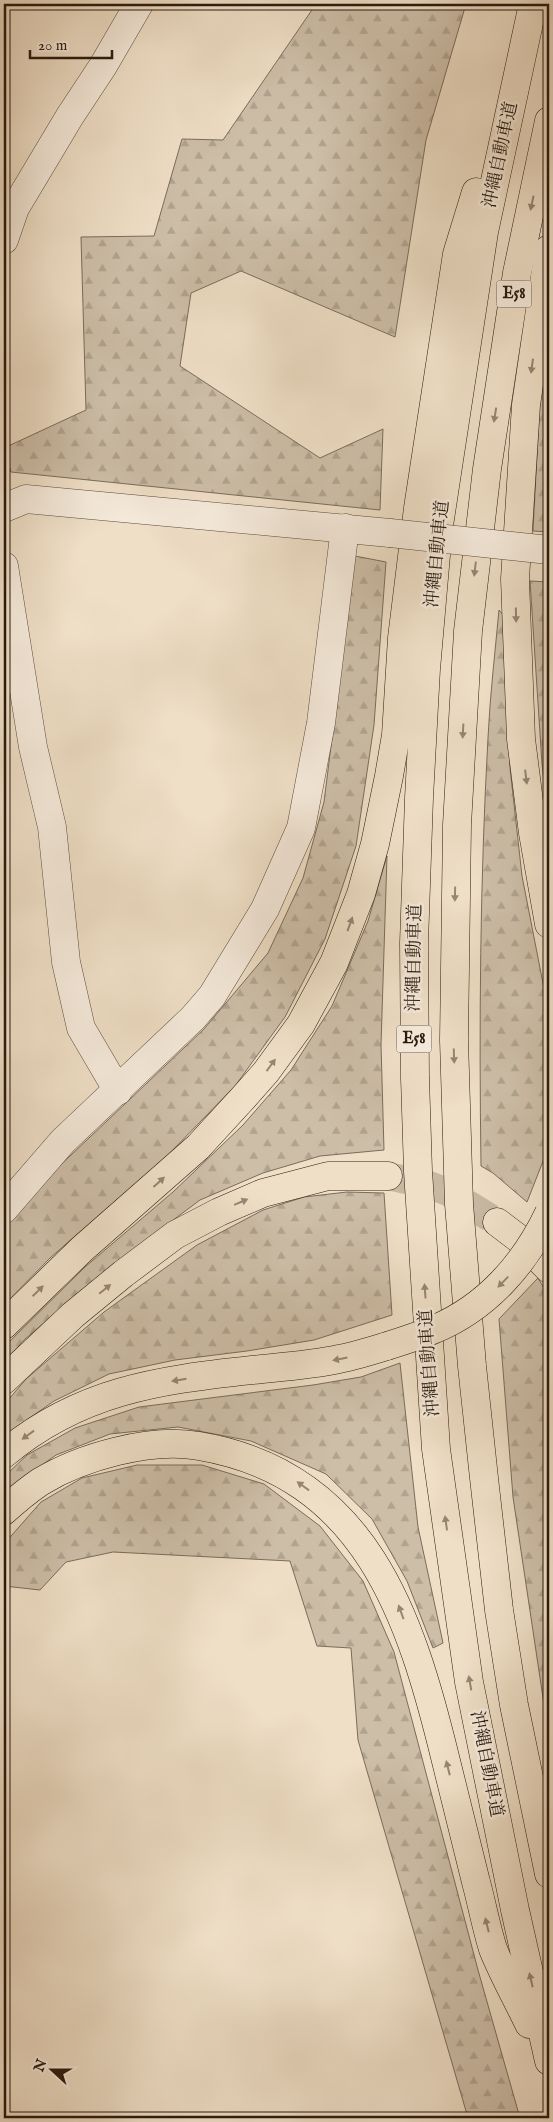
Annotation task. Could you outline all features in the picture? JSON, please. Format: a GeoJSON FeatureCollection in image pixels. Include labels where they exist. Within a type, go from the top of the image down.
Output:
{"type":"FeatureCollection","features":[{"type":"Feature","properties":{"kind":"highway"},"geometry":{"type":"LineString","coordinates":[[4,1325],[82,1249],[198,1147],[266,1072],[312,1005],[334,963],[348,929],[375,844],[393,752],[402,638],[418,508],[457,254],[532,10]]}},
{"type":"Feature","properties":{"kind":"highway","name":"沖縄自動車道"},"geometry":{"type":"LineString","coordinates":[[532,10],[484,232],[438,532],[426,669],[419,798],[414,943],[414,1068],[423,1263],[438,1459],[469,1682],[515,1910],[549,2061]]}},
{"type":"Feature","properties":{"kind":"highway","name":"E58"},"geometry":{"type":"LineString","coordinates":[[549,121],[517,273],[487,469],[468,631],[457,825],[454,1030],[459,1204],[472,1366],[485,1487],[499,1610],[514,1705],[549,1874]]}},
{"type":"Feature","properties":{"kind":"highway"},"geometry":{"type":"LineString","coordinates":[[549,249],[526,405],[515,579],[521,739],[533,833],[549,924]]}},
{"type":"Feature","properties":{"kind":"highway"},"geometry":{"type":"LineString","coordinates":[[4,1380],[72,1315],[175,1235],[219,1212],[263,1193],[328,1176],[388,1176]]}},
{"type":"Feature","properties":{"kind":"highway"},"geometry":{"type":"LineString","coordinates":[[4,1454],[37,1428],[60,1415],[105,1396],[140,1386],[338,1359],[387,1346],[436,1329],[483,1300],[501,1285],[535,1242],[549,1213]]}},
{"type":"Feature","properties":{"kind":"highway"},"geometry":{"type":"LineString","coordinates":[[497,1222],[518,1238],[549,1269]]}},
{"type":"Feature","properties":{"kind":"highway"},"geometry":{"type":"LineString","coordinates":[[4,1511],[41,1482],[104,1455],[158,1445],[192,1444],[248,1458],[286,1474],[306,1487],[344,1522],[368,1551],[396,1600],[433,1704],[494,1949],[549,2066]]}},
{"type":"Feature","properties":{"kind":"street"},"geometry":{"type":"LineString","coordinates":[[4,240],[15,208],[139,4]]}},
{"type":"Feature","properties":{"kind":"street"},"geometry":{"type":"LineString","coordinates":[[4,508],[26,498],[345,528],[549,550]]}},
{"type":"Feature","properties":{"kind":"street"},"geometry":{"type":"LineString","coordinates":[[4,1208],[63,1142],[193,1018],[212,996],[265,909],[301,828],[321,722],[345,528]]}},
{"type":"Feature","properties":{"kind":"street"},"geometry":{"type":"LineString","coordinates":[[4,566],[33,747],[52,826],[66,962],[81,1028],[118,1091]]}},
{"type":"Feature","properties":{"kind":"green space"},"geometry":{"type":"Polygon","coordinates":[[[316,4],[466,4],[426,140],[395,337],[241,271],[191,293],[180,366],[320,458],[383,429],[380,510],[11,472],[4,448],[86,410],[81,237],[154,236],[182,139],[223,140],[316,4]]]}},
{"type":"Feature","properties":{"kind":"green space"},"geometry":{"type":"Polygon","coordinates":[[[549,340],[549,532],[533,531],[540,398],[549,340]]]}},
{"type":"Feature","properties":{"kind":"green space"},"geometry":{"type":"Polygon","coordinates":[[[355,556],[386,562],[374,725],[356,846],[325,939],[285,1017],[235,1086],[167,1156],[50,1258],[4,1305],[4,1226],[32,1192],[204,1029],[268,953],[303,878],[324,802],[355,556]]]}},
{"type":"Feature","properties":{"kind":"green space"},"geometry":{"type":"Polygon","coordinates":[[[530,581],[549,582],[549,825],[542,764],[530,581]]]}},
{"type":"Feature","properties":{"kind":"green space"},"geometry":{"type":"Polygon","coordinates":[[[499,610],[505,617],[510,768],[522,876],[549,1014],[549,1146],[527,1202],[493,1173],[481,1166],[480,1006],[483,845],[491,690],[499,610]]]}},
{"type":"Feature","properties":{"kind":"green space"},"geometry":{"type":"Polygon","coordinates":[[[387,856],[381,1045],[384,1150],[320,1156],[263,1173],[200,1200],[105,1271],[25,1339],[4,1363],[4,1347],[85,1267],[173,1192],[243,1125],[291,1070],[332,1006],[368,921],[387,856]]]}},
{"type":"Feature","properties":{"kind":"green space"},"geometry":{"type":"Polygon","coordinates":[[[347,1192],[384,1193],[392,1315],[314,1340],[175,1360],[109,1374],[54,1401],[4,1436],[4,1405],[26,1379],[104,1312],[197,1245],[263,1210],[304,1197],[347,1192]]]}},
{"type":"Feature","properties":{"kind":"green space"},"geometry":{"type":"Polygon","coordinates":[[[538,1278],[549,1297],[549,1738],[513,1497],[499,1319],[538,1278]]]}},
{"type":"Feature","properties":{"kind":"green space"},"geometry":{"type":"Polygon","coordinates":[[[400,1363],[418,1527],[443,1643],[433,1648],[407,1581],[372,1519],[326,1474],[251,1441],[178,1427],[110,1434],[56,1455],[4,1492],[4,1477],[27,1455],[75,1428],[139,1407],[361,1377],[400,1363]]]}},
{"type":"Feature","properties":{"kind":"green space"},"geometry":{"type":"Polygon","coordinates":[[[137,1465],[202,1465],[264,1484],[320,1526],[363,1581],[394,1652],[478,1970],[520,2118],[468,2118],[358,1740],[351,1648],[317,1646],[290,1561],[113,1552],[66,1562],[40,1590],[4,1586],[4,1544],[41,1502],[82,1478],[137,1465]]]}},
{"type":"Feature","properties":{"kind":"tunnel"},"geometry":{"type":"LineString","coordinates":[[388,1176],[432,1186],[450,1193],[497,1222]]}}]}
